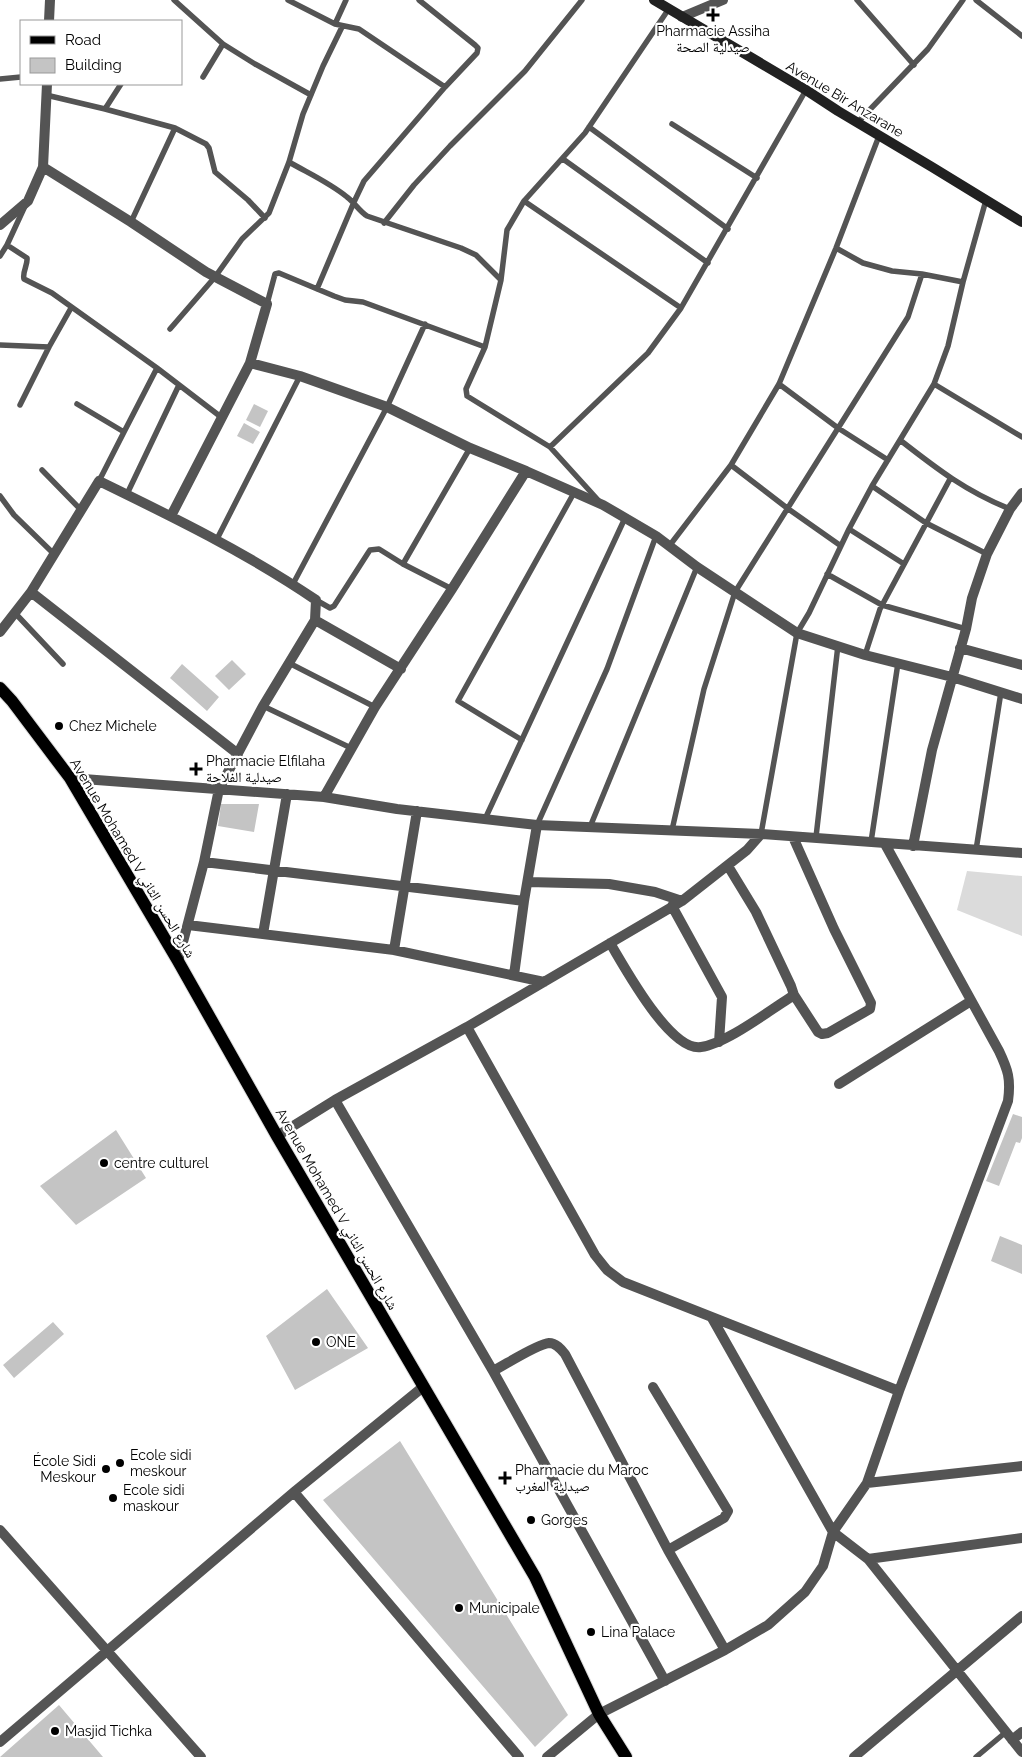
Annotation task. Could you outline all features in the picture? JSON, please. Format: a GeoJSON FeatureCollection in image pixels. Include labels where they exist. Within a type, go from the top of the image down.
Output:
{"type":"FeatureCollection","features":[{"type":"Feature","properties":{"kind":"main road","name":"Avenue Mohamed V شارع الحسن الثاني"},"geometry":{"type":"LineString","coordinates":[[0,688],[70,778],[178,961],[277,1136],[535,1578],[599,1714],[626,1757]]}},
{"type":"Feature","properties":{"kind":"street"},"geometry":{"type":"LineString","coordinates":[[49,20],[50,0]]}},
{"type":"Feature","properties":{"kind":"street","name":"Avenue Bir Anzarane"},"geometry":{"type":"LineString","coordinates":[[654,0],[1022,222]]}},
{"type":"Feature","properties":{"kind":"street"},"geometry":{"type":"LineString","coordinates":[[682,17],[723,0]]}},
{"type":"Feature","properties":{"kind":"street"},"geometry":{"type":"LineString","coordinates":[[0,224],[28,201],[43,167],[47,85]]}},
{"type":"Feature","properties":{"kind":"street"},"geometry":{"type":"LineString","coordinates":[[43,167],[216,277],[267,304],[250,363],[171,516]]}},
{"type":"Feature","properties":{"kind":"street"},"geometry":{"type":"LineString","coordinates":[[250,363],[300,376],[387,408],[470,448],[575,491],[656,536],[697,567],[797,633],[865,655],[952,677],[1022,698]]}},
{"type":"Feature","properties":{"kind":"street"},"geometry":{"type":"LineString","coordinates":[[324,797],[375,707],[452,589],[526,470]]}},
{"type":"Feature","properties":{"kind":"street"},"geometry":{"type":"LineString","coordinates":[[0,632],[31,592],[99,481],[217,539],[293,584],[316,600],[315,620],[263,706],[219,789],[204,862],[178,961]]}},
{"type":"Feature","properties":{"kind":"street"},"geometry":{"type":"LineString","coordinates":[[913,846],[932,750],[966,629],[972,598],[987,554],[1010,509],[1022,493]]}},
{"type":"Feature","properties":{"kind":"street"},"geometry":{"type":"LineString","coordinates":[[31,592],[238,754]]}},
{"type":"Feature","properties":{"kind":"street"},"geometry":{"type":"LineString","coordinates":[[315,620],[401,669]]}},
{"type":"Feature","properties":{"kind":"street"},"geometry":{"type":"LineString","coordinates":[[960,648],[1022,665]]}},
{"type":"Feature","properties":{"kind":"street"},"geometry":{"type":"LineString","coordinates":[[70,778],[324,797],[417,811],[537,825],[816,837],[885,844],[1022,853]]}},
{"type":"Feature","properties":{"kind":"street"},"geometry":{"type":"LineString","coordinates":[[263,934],[287,794]]}},
{"type":"Feature","properties":{"kind":"street"},"geometry":{"type":"LineString","coordinates":[[394,950],[417,811]]}},
{"type":"Feature","properties":{"kind":"street"},"geometry":{"type":"LineString","coordinates":[[514,975],[537,825]]}},
{"type":"Feature","properties":{"kind":"street"},"geometry":{"type":"LineString","coordinates":[[277,1136],[335,1100],[467,1027],[682,901],[747,850],[761,834]]}},
{"type":"Feature","properties":{"kind":"street"},"geometry":{"type":"LineString","coordinates":[[728,866],[756,912],[794,995],[818,1032],[822,1034],[828,1033],[870,1009],[871,1003],[834,930],[793,836]]}},
{"type":"Feature","properties":{"kind":"street"},"geometry":{"type":"LineString","coordinates":[[547,1757],[599,1714],[725,1650],[768,1625],[805,1592],[823,1566],[833,1532],[867,1483],[899,1391],[1008,1101],[1010,1085],[1008,1069],[885,844]]}},
{"type":"Feature","properties":{"kind":"street"},"geometry":{"type":"LineString","coordinates":[[204,862],[524,901]]}},
{"type":"Feature","properties":{"kind":"street"},"geometry":{"type":"LineString","coordinates":[[528,882],[609,884],[655,892],[682,901]]}},
{"type":"Feature","properties":{"kind":"street"},"geometry":{"type":"LineString","coordinates":[[672,906],[722,997],[719,1042]]}},
{"type":"Feature","properties":{"kind":"street"},"geometry":{"type":"LineString","coordinates":[[188,925],[394,950],[544,982]]}},
{"type":"Feature","properties":{"kind":"street"},"geometry":{"type":"LineString","coordinates":[[610,943],[654,1012],[678,1040],[699,1048],[719,1042],[794,995]]}},
{"type":"Feature","properties":{"kind":"street"},"geometry":{"type":"LineString","coordinates":[[839,1084],[972,1001]]}},
{"type":"Feature","properties":{"kind":"street"},"geometry":{"type":"LineString","coordinates":[[467,1027],[594,1255],[607,1270],[623,1282],[899,1391]]}},
{"type":"Feature","properties":{"kind":"street"},"geometry":{"type":"LineString","coordinates":[[335,1100],[493,1371],[666,1681]]}},
{"type":"Feature","properties":{"kind":"street"},"geometry":{"type":"LineString","coordinates":[[712,1318],[833,1532],[868,1559],[1022,1752]]}},
{"type":"Feature","properties":{"kind":"street"},"geometry":{"type":"LineString","coordinates":[[493,1371],[551,1342],[558,1346],[565,1354],[668,1550],[725,1650]]}},
{"type":"Feature","properties":{"kind":"street"},"geometry":{"type":"LineString","coordinates":[[0,1742],[294,1492],[424,1387]]}},
{"type":"Feature","properties":{"kind":"street"},"geometry":{"type":"LineString","coordinates":[[653,1387],[728,1511],[724,1518],[668,1550]]}},
{"type":"Feature","properties":{"kind":"street"},"geometry":{"type":"LineString","coordinates":[[867,1483],[1022,1466]]}},
{"type":"Feature","properties":{"kind":"street"},"geometry":{"type":"LineString","coordinates":[[294,1492],[519,1757]]}},
{"type":"Feature","properties":{"kind":"street"},"geometry":{"type":"LineString","coordinates":[[0,1530],[201,1757]]}},
{"type":"Feature","properties":{"kind":"street"},"geometry":{"type":"LineString","coordinates":[[868,1559],[1022,1538]]}},
{"type":"Feature","properties":{"kind":"street"},"geometry":{"type":"LineString","coordinates":[[854,1757],[956,1669],[1022,1616]]}},
{"type":"Feature","properties":{"kind":"street"},"geometry":{"type":"LineString","coordinates":[[1009,1736],[1022,1732]]}},
{"type":"Feature","properties":{"kind":"lane"},"geometry":{"type":"LineString","coordinates":[[174,0],[223,44],[311,95]]}},
{"type":"Feature","properties":{"kind":"lane"},"geometry":{"type":"LineString","coordinates":[[288,0],[342,27],[359,29],[444,88]]}},
{"type":"Feature","properties":{"kind":"lane"},"geometry":{"type":"LineString","coordinates":[[335,24],[346,0]]}},
{"type":"Feature","properties":{"kind":"lane"},"geometry":{"type":"LineString","coordinates":[[317,289],[364,181],[477,52],[478,48],[419,0]]}},
{"type":"Feature","properties":{"kind":"lane"},"geometry":{"type":"LineString","coordinates":[[384,223],[414,185],[450,146],[525,71],[582,0]]}},
{"type":"Feature","properties":{"kind":"lane"},"geometry":{"type":"LineString","coordinates":[[857,0],[914,65]]}},
{"type":"Feature","properties":{"kind":"lane"},"geometry":{"type":"LineString","coordinates":[[857,123],[914,65],[963,0]]}},
{"type":"Feature","properties":{"kind":"lane"},"geometry":{"type":"LineString","coordinates":[[976,0],[1022,36]]}},
{"type":"Feature","properties":{"kind":"lane"},"geometry":{"type":"LineString","coordinates":[[603,505],[550,447],[467,396],[466,389],[485,347],[501,280],[506,230],[524,201],[563,159],[589,127],[668,10]]}},
{"type":"Feature","properties":{"kind":"lane"},"geometry":{"type":"LineString","coordinates":[[170,329],[216,277],[242,239],[269,213],[289,162],[303,114],[342,27]]}},
{"type":"Feature","properties":{"kind":"lane"},"geometry":{"type":"LineString","coordinates":[[203,77],[223,44]]}},
{"type":"Feature","properties":{"kind":"lane"},"geometry":{"type":"LineString","coordinates":[[0,79],[20,77]]}},
{"type":"Feature","properties":{"kind":"lane"},"geometry":{"type":"LineString","coordinates":[[105,109],[120,85]]}},
{"type":"Feature","properties":{"kind":"lane"},"geometry":{"type":"LineString","coordinates":[[550,447],[648,353],[681,308],[806,90]]}},
{"type":"Feature","properties":{"kind":"lane"},"geometry":{"type":"LineString","coordinates":[[46,95],[175,128],[206,144],[209,148],[215,172],[248,200],[265,218]]}},
{"type":"Feature","properties":{"kind":"lane"},"geometry":{"type":"LineString","coordinates":[[672,124],[757,178]]}},
{"type":"Feature","properties":{"kind":"lane"},"geometry":{"type":"LineString","coordinates":[[589,127],[728,229]]}},
{"type":"Feature","properties":{"kind":"lane"},"geometry":{"type":"LineString","coordinates":[[130,222],[175,128]]}},
{"type":"Feature","properties":{"kind":"lane"},"geometry":{"type":"LineString","coordinates":[[670,545],[730,465],[779,384],[836,248],[879,136]]}},
{"type":"Feature","properties":{"kind":"lane"},"geometry":{"type":"LineString","coordinates":[[563,159],[708,262]]}},
{"type":"Feature","properties":{"kind":"lane"},"geometry":{"type":"LineString","coordinates":[[289,162],[336,188],[354,202],[361,213],[384,223],[445,242],[476,255],[501,280]]}},
{"type":"Feature","properties":{"kind":"lane"},"geometry":{"type":"LineString","coordinates":[[761,834],[797,633],[809,613],[872,486],[934,384],[948,346],[963,282],[986,200]]}},
{"type":"Feature","properties":{"kind":"lane"},"geometry":{"type":"LineString","coordinates":[[0,256],[28,201]]}},
{"type":"Feature","properties":{"kind":"lane"},"geometry":{"type":"LineString","coordinates":[[524,201],[681,308]]}},
{"type":"Feature","properties":{"kind":"lane"},"geometry":{"type":"LineString","coordinates":[[7,245],[27,258],[23,275],[24,279],[52,293],[157,368],[221,417]]}},
{"type":"Feature","properties":{"kind":"lane"},"geometry":{"type":"LineString","coordinates":[[836,248],[863,263],[892,271],[922,274],[963,282]]}},
{"type":"Feature","properties":{"kind":"lane"},"geometry":{"type":"LineString","coordinates":[[267,304],[277,273],[345,300],[363,302],[485,347]]}},
{"type":"Feature","properties":{"kind":"lane"},"geometry":{"type":"LineString","coordinates":[[672,830],[704,689],[735,592],[908,317],[922,274]]}},
{"type":"Feature","properties":{"kind":"lane"},"geometry":{"type":"LineString","coordinates":[[20,405],[71,308]]}},
{"type":"Feature","properties":{"kind":"lane"},"geometry":{"type":"LineString","coordinates":[[293,584],[387,408],[425,324]]}},
{"type":"Feature","properties":{"kind":"lane"},"geometry":{"type":"LineString","coordinates":[[0,345],[49,347]]}},
{"type":"Feature","properties":{"kind":"lane"},"geometry":{"type":"LineString","coordinates":[[99,481],[157,368]]}},
{"type":"Feature","properties":{"kind":"lane"},"geometry":{"type":"LineString","coordinates":[[217,539],[300,376]]}},
{"type":"Feature","properties":{"kind":"lane"},"geometry":{"type":"LineString","coordinates":[[779,384],[838,428],[888,460]]}},
{"type":"Feature","properties":{"kind":"lane"},"geometry":{"type":"LineString","coordinates":[[934,384],[1022,437]]}},
{"type":"Feature","properties":{"kind":"lane"},"geometry":{"type":"LineString","coordinates":[[127,494],[179,385]]}},
{"type":"Feature","properties":{"kind":"lane"},"geometry":{"type":"LineString","coordinates":[[77,404],[124,432]]}},
{"type":"Feature","properties":{"kind":"lane"},"geometry":{"type":"LineString","coordinates":[[900,440],[950,479],[990,501],[1010,509]]}},
{"type":"Feature","properties":{"kind":"lane"},"geometry":{"type":"LineString","coordinates":[[403,564],[470,448]]}},
{"type":"Feature","properties":{"kind":"lane"},"geometry":{"type":"LineString","coordinates":[[730,465],[841,546]]}},
{"type":"Feature","properties":{"kind":"lane"},"geometry":{"type":"LineString","coordinates":[[42,470],[81,510]]}},
{"type":"Feature","properties":{"kind":"lane"},"geometry":{"type":"LineString","coordinates":[[865,655],[882,605],[950,479]]}},
{"type":"Feature","properties":{"kind":"lane"},"geometry":{"type":"LineString","coordinates":[[872,486],[926,523],[987,554]]}},
{"type":"Feature","properties":{"kind":"lane"},"geometry":{"type":"LineString","coordinates":[[522,740],[458,701],[575,491]]}},
{"type":"Feature","properties":{"kind":"lane"},"geometry":{"type":"LineString","coordinates":[[0,496],[14,516],[54,554]]}},
{"type":"Feature","properties":{"kind":"lane"},"geometry":{"type":"LineString","coordinates":[[485,819],[625,518]]}},
{"type":"Feature","properties":{"kind":"lane"},"geometry":{"type":"LineString","coordinates":[[849,529],[904,564]]}},
{"type":"Feature","properties":{"kind":"lane"},"geometry":{"type":"LineString","coordinates":[[537,825],[607,669],[656,536]]}},
{"type":"Feature","properties":{"kind":"lane"},"geometry":{"type":"LineString","coordinates":[[316,600],[330,608],[334,606],[370,550],[380,549],[403,564],[452,589]]}},
{"type":"Feature","properties":{"kind":"lane"},"geometry":{"type":"LineString","coordinates":[[590,827],[697,567]]}},
{"type":"Feature","properties":{"kind":"lane"},"geometry":{"type":"LineString","coordinates":[[827,574],[882,605],[966,629]]}},
{"type":"Feature","properties":{"kind":"lane"},"geometry":{"type":"LineString","coordinates":[[15,613],[63,664]]}},
{"type":"Feature","properties":{"kind":"lane"},"geometry":{"type":"LineString","coordinates":[[816,837],[838,645]]}},
{"type":"Feature","properties":{"kind":"lane"},"geometry":{"type":"LineString","coordinates":[[289,663],[375,707]]}},
{"type":"Feature","properties":{"kind":"lane"},"geometry":{"type":"LineString","coordinates":[[871,842],[898,663]]}},
{"type":"Feature","properties":{"kind":"lane"},"geometry":{"type":"LineString","coordinates":[[976,850],[1001,692]]}},
{"type":"Feature","properties":{"kind":"lane"},"geometry":{"type":"LineString","coordinates":[[263,706],[351,748]]}},
{"type":"Feature","properties":{"kind":"lane"},"geometry":{"type":"LineString","coordinates":[[976,1757],[1009,1736]]}},
{"type":"Feature","properties":{"kind":"shaded area"},"geometry":{"type":"Polygon","coordinates":[[[967,871],[1022,876],[1022,936],[957,910],[967,871]]]}},
{"type":"Feature","properties":{"kind":"building"},"geometry":{"type":"Polygon","coordinates":[[[254,404],[268,411],[260,427],[246,420],[254,404]]]}},
{"type":"Feature","properties":{"kind":"building"},"geometry":{"type":"Polygon","coordinates":[[[244,423],[260,432],[253,444],[237,436],[244,423]]]}},
{"type":"Feature","properties":{"kind":"building"},"geometry":{"type":"Polygon","coordinates":[[[232,660],[246,674],[229,690],[215,676],[232,660]]]}},
{"type":"Feature","properties":{"kind":"building"},"geometry":{"type":"Polygon","coordinates":[[[182,664],[219,697],[207,711],[170,678],[182,664]]]}},
{"type":"Feature","properties":{"kind":"building"},"geometry":{"type":"Polygon","coordinates":[[[221,804],[259,804],[254,832],[218,826],[221,804]]]}},
{"type":"Feature","properties":{"kind":"building"},"geometry":{"type":"Polygon","coordinates":[[[1013,1114],[1022,1117],[1022,1138],[1020,1143],[1016,1142],[999,1186],[986,1181],[1013,1114]]]}},
{"type":"Feature","properties":{"kind":"building","name":"centre culturel"},"geometry":{"type":"Polygon","coordinates":[[[116,1130],[146,1178],[76,1225],[40,1186],[116,1130]]]}},
{"type":"Feature","properties":{"kind":"building"},"geometry":{"type":"Polygon","coordinates":[[[1000,1236],[1022,1245],[1022,1274],[991,1261],[1000,1236]]]}},
{"type":"Feature","properties":{"kind":"building","name":"ONE"},"geometry":{"type":"Polygon","coordinates":[[[327,1289],[368,1348],[295,1390],[266,1336],[327,1289]]]}},
{"type":"Feature","properties":{"kind":"building"},"geometry":{"type":"Polygon","coordinates":[[[53,1322],[64,1334],[14,1378],[3,1365],[53,1322]]]}},
{"type":"Feature","properties":{"kind":"building","name":"Municipale"},"geometry":{"type":"Polygon","coordinates":[[[400,1441],[568,1715],[535,1747],[323,1500],[400,1441]]]}},
{"type":"Feature","properties":{"kind":"building","name":"Masjid Tichka"},"geometry":{"type":"Polygon","coordinates":[[[59,1705],[103,1757],[0,1757],[59,1705]]]}},
{"type":"Feature","properties":{"kind":"place","name":"Pharmacie Assiha صيدلية الصحة"},"geometry":{"type":"Point","coordinates":[713,15]}},
{"type":"Feature","properties":{"kind":"place","name":"Chez Michele"},"geometry":{"type":"Point","coordinates":[59,726]}},
{"type":"Feature","properties":{"kind":"place","name":"Pharmacie Elfilaha صيدلية الفلاحة"},"geometry":{"type":"Point","coordinates":[196,769]}},
{"type":"Feature","properties":{"kind":"place","name":"centre culturel"},"geometry":{"type":"Point","coordinates":[104,1163]}},
{"type":"Feature","properties":{"kind":"place","name":"ONE"},"geometry":{"type":"Point","coordinates":[316,1342]}},
{"type":"Feature","properties":{"kind":"place","name":"Ecole sidi meskour"},"geometry":{"type":"Point","coordinates":[120,1463]}},
{"type":"Feature","properties":{"kind":"place","name":"École Sidi Meskour"},"geometry":{"type":"Point","coordinates":[106,1469]}},
{"type":"Feature","properties":{"kind":"place","name":"Pharmacie du Maroc صيدلية المغرب"},"geometry":{"type":"Point","coordinates":[505,1478]}},
{"type":"Feature","properties":{"kind":"place","name":"Ecole sidi maskour"},"geometry":{"type":"Point","coordinates":[113,1498]}},
{"type":"Feature","properties":{"kind":"place","name":"Gorges"},"geometry":{"type":"Point","coordinates":[531,1520]}},
{"type":"Feature","properties":{"kind":"place","name":"Municipale"},"geometry":{"type":"Point","coordinates":[459,1608]}},
{"type":"Feature","properties":{"kind":"place","name":"Lina Palace"},"geometry":{"type":"Point","coordinates":[591,1632]}},
{"type":"Feature","properties":{"kind":"place","name":"Masjid Tichka"},"geometry":{"type":"Point","coordinates":[55,1731]}}]}
